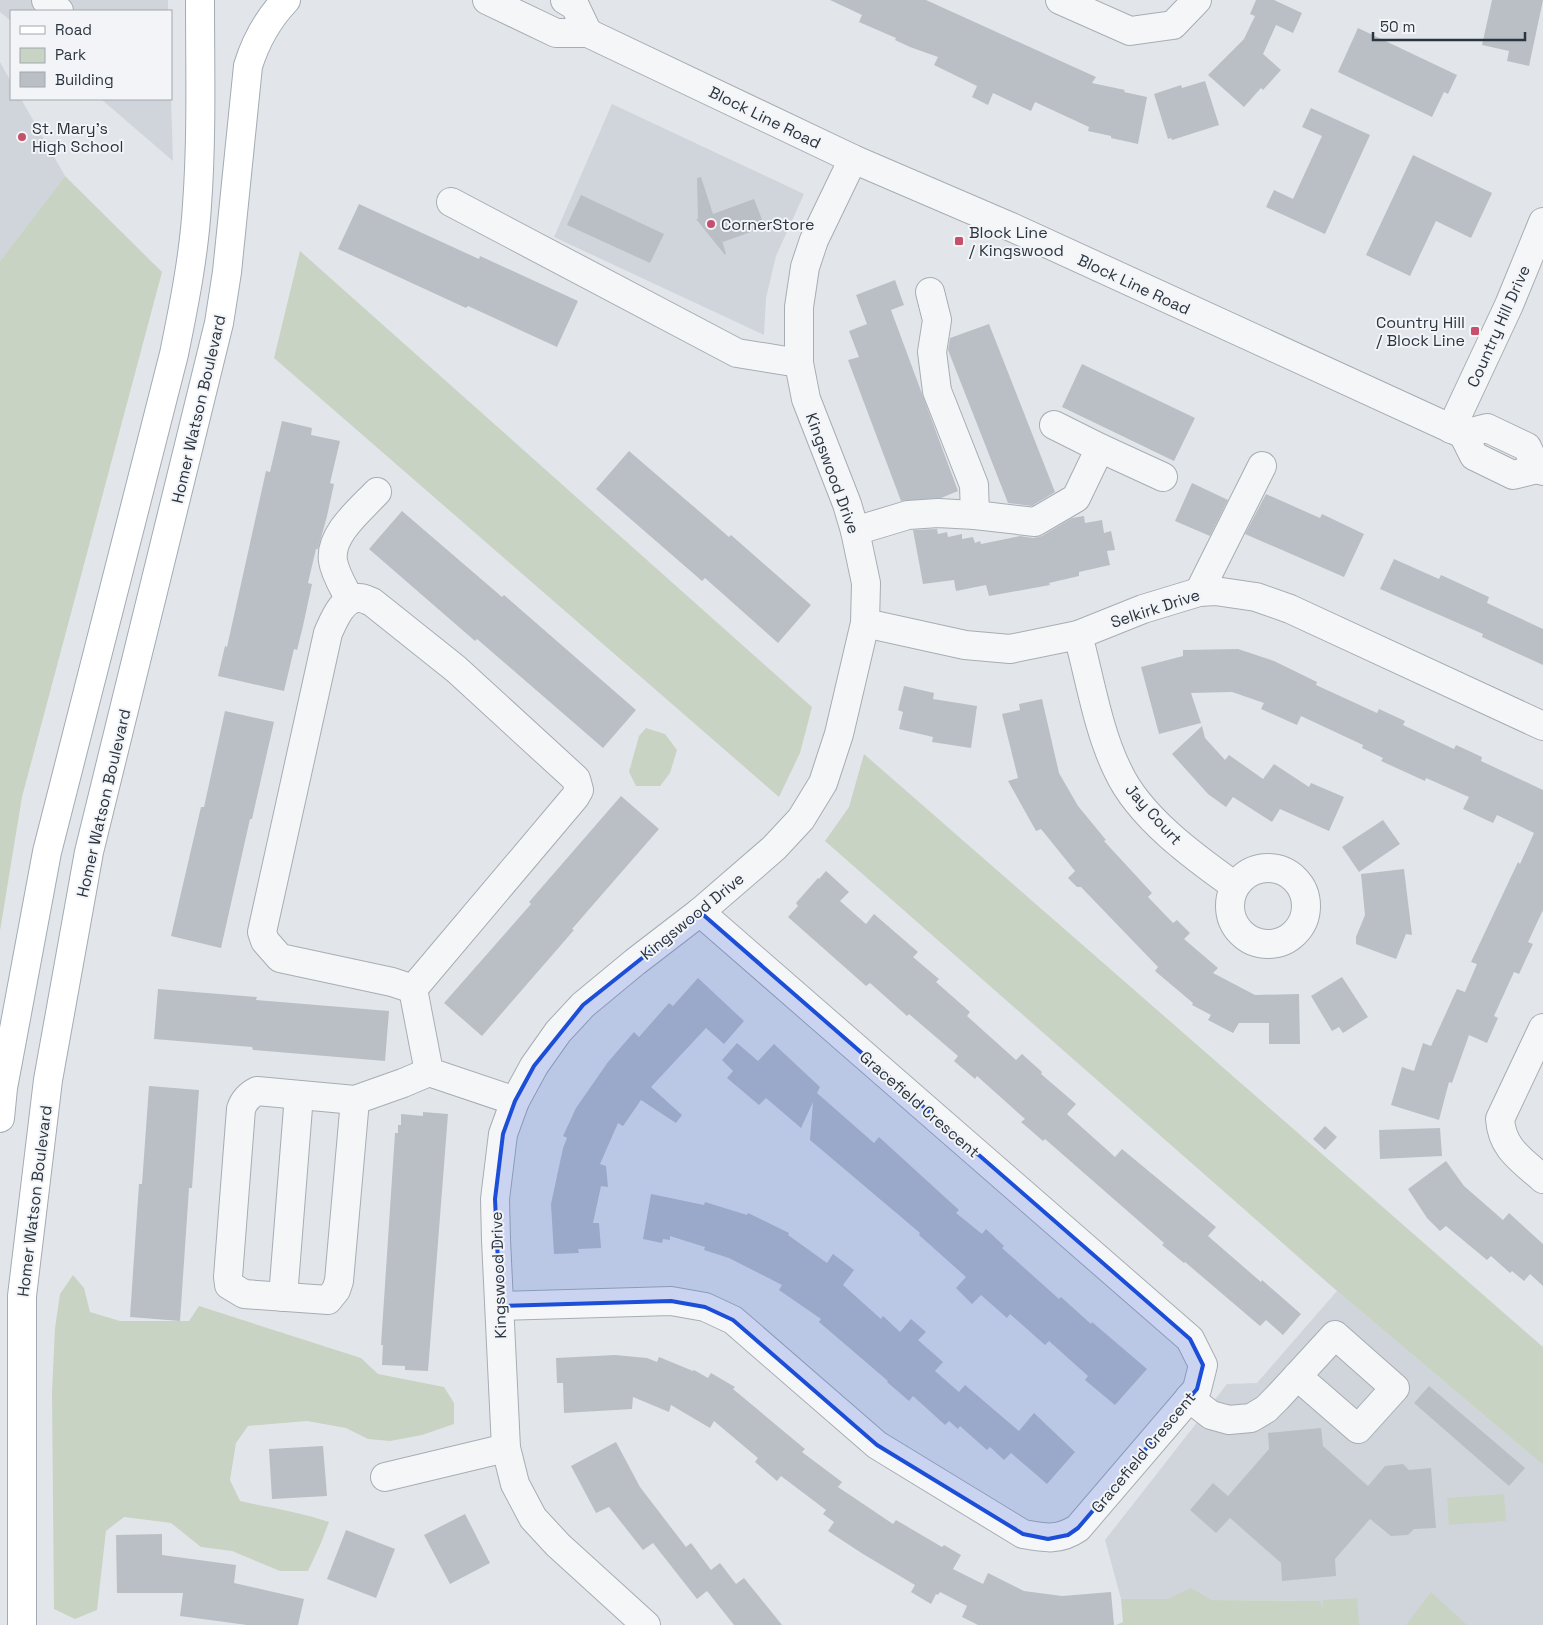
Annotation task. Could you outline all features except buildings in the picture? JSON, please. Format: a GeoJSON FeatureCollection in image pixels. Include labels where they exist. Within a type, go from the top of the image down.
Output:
{"type":"FeatureCollection","features":[{"type":"Feature","properties":{"kind":"main road"},"geometry":{"type":"LineString","coordinates":[[0,1118],[3,1088],[47,852],[171,364],[185,298],[197,206],[200,131],[200,0]]}},
{"type":"Feature","properties":{"kind":"main road","name":"Homer Watson Boulevard"},"geometry":{"type":"LineString","coordinates":[[22,1625],[22,1296],[48,1080],[89,852],[219,323],[227,272],[248,66],[255,44],[263,28],[273,13],[286,0]]}},
{"type":"Feature","properties":{"kind":"street"},"geometry":{"type":"LineString","coordinates":[[46,0],[57,10]]}},
{"type":"Feature","properties":{"kind":"street","name":"Block Line Road"},"geometry":{"type":"LineString","coordinates":[[487,0],[556,32],[588,33],[853,159],[1009,226],[1457,432]]}},
{"type":"Feature","properties":{"kind":"street"},"geometry":{"type":"LineString","coordinates":[[565,0],[575,6],[588,33]]}},
{"type":"Feature","properties":{"kind":"street"},"geometry":{"type":"LineString","coordinates":[[1060,0],[1130,31],[1173,25],[1197,0]]}},
{"type":"Feature","properties":{"kind":"street","name":"Kingswood Drive"},"geometry":{"type":"LineString","coordinates":[[646,1625],[558,1545],[533,1518],[515,1484],[506,1448],[496,1240],[496,1199],[503,1134],[515,1101],[534,1066],[558,1032],[584,1005],[635,962],[700,912],[774,848],[802,819],[823,783],[839,734],[865,623],[866,583],[847,504],[806,399],[800,363],[799,307],[805,268],[814,240],[853,159]]}},
{"type":"Feature","properties":{"kind":"street"},"geometry":{"type":"LineString","coordinates":[[450,202],[737,353],[800,363]]}},
{"type":"Feature","properties":{"kind":"street","name":"Country Hill Drive"},"geometry":{"type":"LineString","coordinates":[[1457,432],[1543,222]]}},
{"type":"Feature","properties":{"kind":"street"},"geometry":{"type":"LineString","coordinates":[[930,292],[937,320],[932,352],[937,391],[974,485],[975,515]]}},
{"type":"Feature","properties":{"kind":"street"},"geometry":{"type":"LineString","coordinates":[[1054,425],[1163,477]]}},
{"type":"Feature","properties":{"kind":"street"},"geometry":{"type":"LineString","coordinates":[[1457,432],[1474,456],[1513,475],[1540,470]]}},
{"type":"Feature","properties":{"kind":"street"},"geometry":{"type":"LineString","coordinates":[[855,531],[908,515],[938,513],[1035,522],[1076,498],[1100,448]]}},
{"type":"Feature","properties":{"kind":"street"},"geometry":{"type":"LineString","coordinates":[[1199,592],[1262,466]]}},
{"type":"Feature","properties":{"kind":"street"},"geometry":{"type":"LineString","coordinates":[[350,600],[333,563],[332,548],[341,532],[377,492]]}},
{"type":"Feature","properties":{"kind":"street","name":"Selkirk Drive"},"geometry":{"type":"LineString","coordinates":[[865,623],[965,645],[1010,648],[1078,635],[1143,608],[1199,592],[1215,591],[1256,597],[1290,609],[1543,726]]}},
{"type":"Feature","properties":{"kind":"street"},"geometry":{"type":"LineString","coordinates":[[360,598],[372,602],[456,669],[576,779],[579,790],[413,989],[392,982],[280,958],[264,941],[262,932],[328,633],[339,610],[350,600],[360,598]]}},
{"type":"Feature","properties":{"kind":"street","name":"Jay Court"},"geometry":{"type":"LineString","coordinates":[[1078,635],[1106,743],[1118,773],[1135,798],[1159,824],[1196,858],[1235,886]]}},
{"type":"Feature","properties":{"kind":"street","name":"Gracefield Crescent"},"geometry":{"type":"LineString","coordinates":[[500,1306],[671,1300],[705,1307],[734,1320],[878,1445],[1023,1534],[1048,1539],[1068,1535],[1078,1528],[1197,1389],[1203,1364],[1190,1339],[700,912]]}},
{"type":"Feature","properties":{"kind":"street"},"geometry":{"type":"LineString","coordinates":[[413,989],[429,1072]]}},
{"type":"Feature","properties":{"kind":"street"},"geometry":{"type":"LineString","coordinates":[[1543,1028],[1500,1119],[1501,1133],[1512,1151],[1543,1179]]}},
{"type":"Feature","properties":{"kind":"street"},"geometry":{"type":"LineString","coordinates":[[355,1100],[339,1281],[336,1290],[328,1300],[244,1294],[229,1285],[228,1277],[241,1109],[243,1102],[250,1095],[258,1091],[355,1100],[403,1084],[429,1072],[515,1101]]}},
{"type":"Feature","properties":{"kind":"street"},"geometry":{"type":"LineString","coordinates":[[283,1296],[299,1095]]}},
{"type":"Feature","properties":{"kind":"street"},"geometry":{"type":"LineString","coordinates":[[1189,1398],[1211,1415],[1229,1420],[1251,1418],[1266,1409],[1297,1376]]}},
{"type":"Feature","properties":{"kind":"street"},"geometry":{"type":"LineString","coordinates":[[385,1477],[506,1448]]}},
{"type":"Feature","properties":{"kind":"highlighted area"},"geometry":{"type":"Polygon","coordinates":[[[700,912],[1190,1339],[1203,1365],[1197,1389],[1078,1528],[1068,1535],[1048,1539],[1023,1534],[877,1445],[733,1320],[705,1307],[671,1301],[500,1306],[495,1199],[503,1134],[515,1101],[534,1066],[583,1005],[700,912]]]}},
{"type":"Feature","properties":{"kind":"shaded area"},"geometry":{"type":"Polygon","coordinates":[[[0,0],[168,0],[168,10],[10,10],[10,20],[0,12],[0,0]]]}},
{"type":"Feature","properties":{"kind":"shaded area","name":"St. Mary's High School"},"geometry":{"type":"Polygon","coordinates":[[[0,62],[10,80],[10,100],[22,100],[65,176],[0,261],[0,62]]]}},
{"type":"Feature","properties":{"kind":"shaded area"},"geometry":{"type":"Polygon","coordinates":[[[102,100],[171,100],[173,161],[102,100]]]}},
{"type":"Feature","properties":{"kind":"shaded area"},"geometry":{"type":"Polygon","coordinates":[[[612,104],[804,194],[776,256],[766,298],[764,335],[554,237],[612,104]]]}},
{"type":"Feature","properties":{"kind":"shaded area"},"geometry":{"type":"Polygon","coordinates":[[[1337,1291],[1543,1465],[1543,1625],[1329,1625],[1321,1601],[1121,1599],[1105,1540],[1227,1384],[1257,1383],[1337,1291]]]}},
{"type":"Feature","properties":{"kind":"green space"},"geometry":{"type":"Polygon","coordinates":[[[65,176],[162,272],[22,797],[0,931],[0,261],[65,176]]]}},
{"type":"Feature","properties":{"kind":"green space"},"geometry":{"type":"Polygon","coordinates":[[[300,251],[812,707],[800,753],[779,797],[274,358],[300,251]]]}},
{"type":"Feature","properties":{"kind":"green space"},"geometry":{"type":"Polygon","coordinates":[[[646,728],[665,734],[677,750],[670,773],[660,786],[636,786],[629,772],[639,736],[646,728]]]}},
{"type":"Feature","properties":{"kind":"green space"},"geometry":{"type":"Polygon","coordinates":[[[864,754],[1543,1347],[1543,1465],[1337,1291],[825,841],[849,807],[864,754]]]}},
{"type":"Feature","properties":{"kind":"green space"},"geometry":{"type":"Polygon","coordinates":[[[73,1275],[84,1288],[90,1312],[120,1321],[189,1321],[199,1306],[361,1358],[378,1374],[444,1387],[454,1403],[454,1424],[422,1435],[390,1441],[368,1439],[346,1428],[307,1421],[248,1426],[236,1443],[230,1480],[240,1501],[329,1522],[308,1571],[280,1571],[232,1551],[201,1547],[171,1523],[124,1517],[106,1531],[97,1610],[75,1619],[54,1609],[52,1392],[55,1328],[60,1294],[73,1275]]]}},
{"type":"Feature","properties":{"kind":"green space"},"geometry":{"type":"Polygon","coordinates":[[[1504,1494],[1506,1521],[1449,1525],[1447,1498],[1504,1494]]]}},
{"type":"Feature","properties":{"kind":"green space"},"geometry":{"type":"Polygon","coordinates":[[[1191,1588],[1212,1600],[1321,1601],[1323,1607],[1323,1600],[1357,1598],[1359,1625],[1116,1625],[1123,1622],[1121,1599],[1168,1599],[1191,1588]]]}},
{"type":"Feature","properties":{"kind":"green space"},"geometry":{"type":"Polygon","coordinates":[[[1431,1592],[1467,1625],[1406,1625],[1431,1592]]]}},
{"type":"Feature","properties":{"kind":"place","name":"St. Mary's High School"},"geometry":{"type":"Point","coordinates":[22,137]}},
{"type":"Feature","properties":{"kind":"place","name":"CornerStore"},"geometry":{"type":"Point","coordinates":[711,224]}},
{"type":"Feature","properties":{"kind":"place","name":"Block Line / Kingswood"},"geometry":{"type":"Point","coordinates":[959,241]}},
{"type":"Feature","properties":{"kind":"place","name":"Country Hill / Block Line"},"geometry":{"type":"Point","coordinates":[1475,331]}}]}
